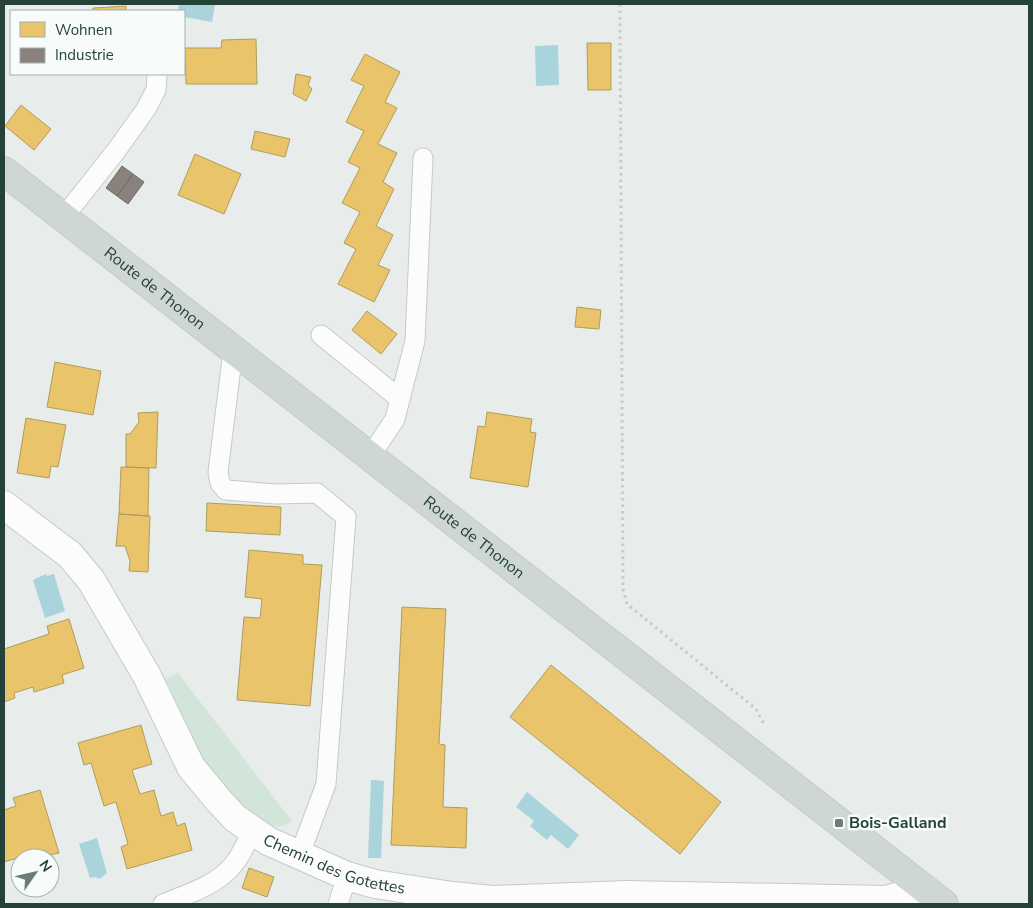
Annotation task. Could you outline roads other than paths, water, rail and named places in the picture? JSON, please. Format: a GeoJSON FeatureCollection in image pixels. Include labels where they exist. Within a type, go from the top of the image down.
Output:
{"type":"FeatureCollection","features":[{"type":"Feature","properties":{"kind":"main road","name":"Route de Thonon"},"geometry":{"type":"LineString","coordinates":[[4,171],[369,458],[935,897]]}},
{"type":"Feature","properties":{"kind":"street","name":"Chemin des Gotettes"},"geometry":{"type":"LineString","coordinates":[[4,505],[64,550],[91,580],[151,683],[191,767],[219,801],[252,832],[347,876],[374,884],[477,899],[582,901],[627,895],[886,900],[935,897]]}},
{"type":"Feature","properties":{"kind":"lane"},"geometry":{"type":"LineString","coordinates":[[63,218],[116,151],[146,109],[156,90],[157,75]]}},
{"type":"Feature","properties":{"kind":"lane"},"geometry":{"type":"LineString","coordinates":[[369,458],[395,419],[415,342],[424,158]]}},
{"type":"Feature","properties":{"kind":"lane"},"geometry":{"type":"LineString","coordinates":[[321,336],[400,399]]}},
{"type":"Feature","properties":{"kind":"lane"},"geometry":{"type":"LineString","coordinates":[[233,351],[218,472],[220,483],[226,490],[276,494],[317,493],[346,517],[326,784],[300,854]]}},
{"type":"Feature","properties":{"kind":"lane"},"geometry":{"type":"LineString","coordinates":[[163,904],[220,878],[234,865],[252,832]]}},
{"type":"Feature","properties":{"kind":"lane"},"geometry":{"type":"LineString","coordinates":[[338,904],[347,876]]}},
{"type":"Feature","properties":{"kind":"water"},"geometry":{"type":"Polygon","coordinates":[[[179,4],[215,4],[212,22],[185,17],[185,10],[178,10],[179,4]]]}},
{"type":"Feature","properties":{"kind":"water"},"geometry":{"type":"Polygon","coordinates":[[[558,45],[559,85],[536,86],[535,46],[558,45]]]}},
{"type":"Feature","properties":{"kind":"water"},"geometry":{"type":"Polygon","coordinates":[[[46,574],[47,576],[54,574],[65,611],[45,618],[33,580],[46,574]]]}},
{"type":"Feature","properties":{"kind":"water"},"geometry":{"type":"Polygon","coordinates":[[[371,780],[384,781],[381,858],[368,858],[371,780]]]}},
{"type":"Feature","properties":{"kind":"water"},"geometry":{"type":"Polygon","coordinates":[[[527,792],[579,835],[568,849],[551,835],[547,840],[530,826],[534,821],[516,807],[527,792]]]}},
{"type":"Feature","properties":{"kind":"water"},"geometry":{"type":"Polygon","coordinates":[[[97,838],[107,873],[100,879],[90,878],[79,844],[97,838]]]}},
{"type":"Feature","properties":{"kind":"place","name":"Bois-Galland"},"geometry":{"type":"Point","coordinates":[839,823]}}]}
